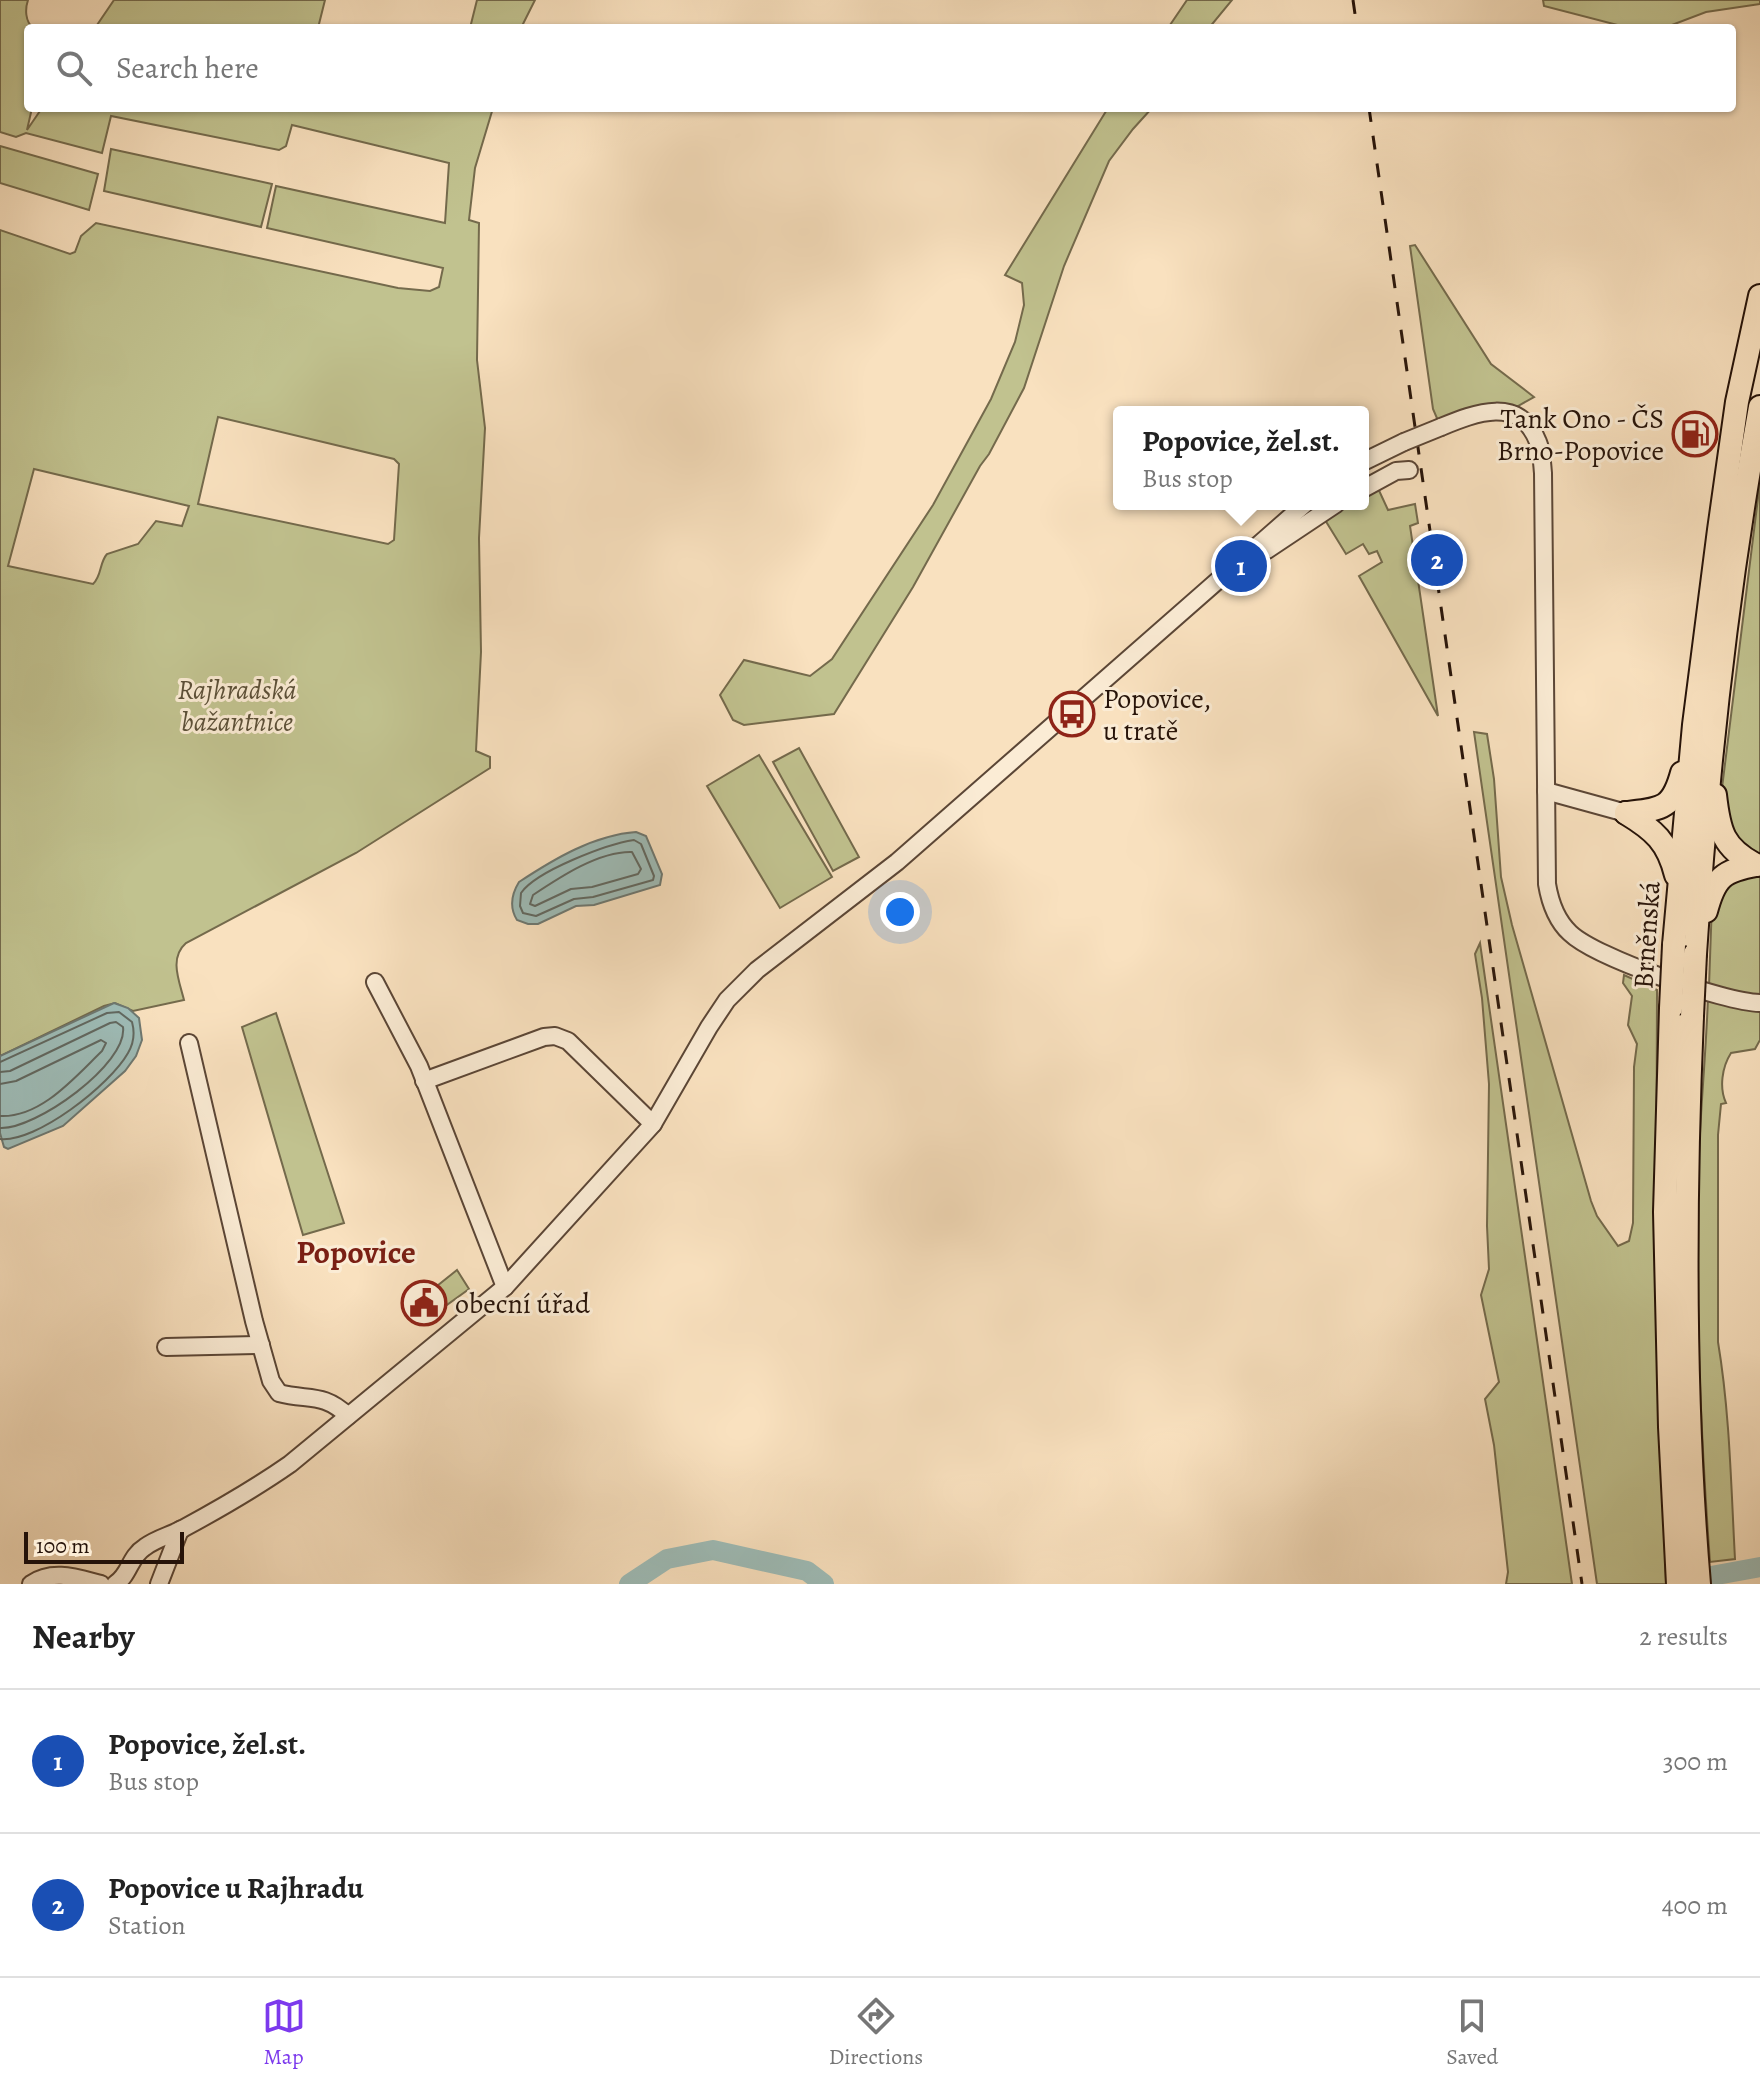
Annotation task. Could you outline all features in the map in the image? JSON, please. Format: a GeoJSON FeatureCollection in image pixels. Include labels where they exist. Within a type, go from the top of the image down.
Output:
{"type":"FeatureCollection","features":[{"type":"Feature","properties":{"kind":"highway","name":"Brněnská"},"geometry":{"type":"LineString","coordinates":[[1682,1012],[1674,945],[1694,725],[1737,402],[1760,296]]}},
{"type":"Feature","properties":{"kind":"highway","name":"Brněnská"},"geometry":{"type":"LineString","coordinates":[[1699,1584],[1686,1555],[1669,1411],[1665,1212],[1682,1012],[1695,954],[1711,748],[1736,552],[1760,407]]}},
{"type":"Feature","properties":{"kind":"highway"},"geometry":{"type":"LineString","coordinates":[[1626,813],[1656,810],[1672,800],[1694,725]]}},
{"type":"Feature","properties":{"kind":"highway"},"geometry":{"type":"LineString","coordinates":[[1711,748],[1717,814],[1722,833],[1734,852],[1758,866]]}},
{"type":"Feature","properties":{"kind":"highway"},"geometry":{"type":"LineString","coordinates":[[1626,813],[1652,831],[1666,846],[1679,888]]}},
{"type":"Feature","properties":{"kind":"highway"},"geometry":{"type":"LineString","coordinates":[[1695,954],[1709,901],[1719,879],[1729,871],[1758,866]]}},
{"type":"Feature","properties":{"kind":"highway","name":"Brněnská"},"geometry":{"type":"LineString","coordinates":[[1678,1584],[1686,1555]]}},
{"type":"Feature","properties":{"kind":"street"},"geometry":{"type":"LineString","coordinates":[[1369,459],[1481,411],[1499,411],[1524,420],[1538,442],[1543,473],[1547,884],[1554,909],[1569,932],[1599,951],[1731,999],[1760,1003]]}},
{"type":"Feature","properties":{"kind":"street"},"geometry":{"type":"LineString","coordinates":[[1369,486],[1396,471],[1409,470]]}},
{"type":"Feature","properties":{"kind":"street"},"geometry":{"type":"LineString","coordinates":[[123,1581],[137,1553],[263,1483],[505,1287],[653,1124],[709,1027],[739,987],[897,862],[1298,510]]}},
{"type":"Feature","properties":{"kind":"street"},"geometry":{"type":"LineString","coordinates":[[1253,548],[1259,552],[1267,550],[1327,510]]}},
{"type":"Feature","properties":{"kind":"street"},"geometry":{"type":"LineString","coordinates":[[1546,791],[1626,813]]}},
{"type":"Feature","properties":{"kind":"street"},"geometry":{"type":"LineString","coordinates":[[375,982],[424,1081],[505,1287]]}},
{"type":"Feature","properties":{"kind":"street"},"geometry":{"type":"LineString","coordinates":[[424,1081],[544,1037],[560,1037],[577,1048],[653,1124]]}},
{"type":"Feature","properties":{"kind":"street"},"geometry":{"type":"LineString","coordinates":[[189,1043],[271,1381],[279,1393],[321,1398],[348,1416]]}},
{"type":"Feature","properties":{"kind":"street"},"geometry":{"type":"LineString","coordinates":[[166,1347],[261,1345]]}},
{"type":"Feature","properties":{"kind":"street"},"geometry":{"type":"LineString","coordinates":[[159,1584],[180,1530]]}},
{"type":"Feature","properties":{"kind":"street"},"geometry":{"type":"LineString","coordinates":[[31,1584],[56,1575],[101,1584]]}},
{"type":"Feature","properties":{"kind":"green space","name":"Rajhradská bažantnice"},"geometry":{"type":"Polygon","coordinates":[[[0,0],[28,0],[26,15],[30,24],[24,24],[24,112],[31,112],[27,130],[39,112],[492,112],[475,168],[469,220],[479,223],[477,360],[485,428],[479,538],[481,652],[476,751],[490,757],[490,768],[356,853],[186,943],[177,962],[184,1000],[133,1011],[115,1003],[104,1006],[0,1056],[0,230],[70,254],[75,252],[81,236],[96,223],[398,288],[430,291],[439,287],[443,268],[267,228],[276,186],[445,223],[449,163],[292,125],[286,146],[279,150],[111,116],[102,153],[26,133],[16,137],[0,132],[0,0]],[[218,417],[198,504],[388,544],[394,540],[399,464],[394,459],[218,417]],[[34,469],[8,566],[93,584],[107,554],[138,544],[156,521],[182,526],[189,506],[34,469]]]}},
{"type":"Feature","properties":{"kind":"green space"},"geometry":{"type":"Polygon","coordinates":[[[114,0],[325,0],[319,24],[98,24],[114,0]]]}},
{"type":"Feature","properties":{"kind":"green space"},"geometry":{"type":"Polygon","coordinates":[[[477,0],[535,0],[523,24],[471,24],[477,0]]]}},
{"type":"Feature","properties":{"kind":"green space"},"geometry":{"type":"Polygon","coordinates":[[[1187,0],[1232,0],[1212,24],[1171,24],[1187,0]]]}},
{"type":"Feature","properties":{"kind":"green space"},"geometry":{"type":"Polygon","coordinates":[[[1543,0],[1760,0],[1760,4],[1706,12],[1674,24],[1614,24],[1544,6],[1543,0]]]}},
{"type":"Feature","properties":{"kind":"green space"},"geometry":{"type":"Polygon","coordinates":[[[1106,112],[1148,112],[1109,161],[1064,266],[1024,388],[913,587],[834,714],[744,725],[733,720],[720,695],[744,660],[810,676],[832,659],[933,505],[991,399],[1015,342],[1024,305],[1022,283],[1005,275],[1106,112]]]}},
{"type":"Feature","properties":{"kind":"green space"},"geometry":{"type":"Polygon","coordinates":[[[0,146],[98,174],[89,210],[0,183],[0,146]]]}},
{"type":"Feature","properties":{"kind":"green space"},"geometry":{"type":"Polygon","coordinates":[[[111,149],[272,184],[261,227],[104,191],[111,149]]]}},
{"type":"Feature","properties":{"kind":"green space"},"geometry":{"type":"Polygon","coordinates":[[[1415,245],[1491,364],[1534,397],[1518,406],[1486,406],[1439,423],[1433,409],[1410,246],[1415,245]]]}},
{"type":"Feature","properties":{"kind":"green space"},"geometry":{"type":"Polygon","coordinates":[[[1760,482],[1760,859],[1736,845],[1721,796],[1760,482]]]}},
{"type":"Feature","properties":{"kind":"green space"},"geometry":{"type":"Polygon","coordinates":[[[1376,484],[1388,510],[1415,504],[1418,523],[1410,526],[1438,716],[1359,576],[1382,562],[1377,551],[1369,554],[1363,544],[1346,554],[1322,515],[1330,510],[1369,510],[1369,487],[1376,484]]]}},
{"type":"Feature","properties":{"kind":"green space"},"geometry":{"type":"Polygon","coordinates":[[[1474,732],[1487,734],[1494,779],[1501,877],[1512,925],[1591,1201],[1597,1216],[1618,1246],[1629,1241],[1633,1223],[1634,1067],[1637,1044],[1628,1025],[1632,996],[1623,983],[1624,975],[1657,990],[1656,1272],[1666,1584],[1597,1584],[1474,732]]]}},
{"type":"Feature","properties":{"kind":"green space"},"geometry":{"type":"Polygon","coordinates":[[[799,748],[859,857],[833,871],[773,762],[799,748]]]}},
{"type":"Feature","properties":{"kind":"green space"},"geometry":{"type":"Polygon","coordinates":[[[759,755],[832,877],[780,908],[707,786],[759,755]]]}},
{"type":"Feature","properties":{"kind":"green space"},"geometry":{"type":"Polygon","coordinates":[[[1760,873],[1760,996],[1709,986],[1712,902],[1723,881],[1760,873]]]}},
{"type":"Feature","properties":{"kind":"green space"},"geometry":{"type":"Polygon","coordinates":[[[1480,943],[1572,1584],[1506,1584],[1508,1572],[1494,1445],[1485,1399],[1499,1382],[1481,1295],[1489,1269],[1489,1084],[1475,954],[1480,943]]]}},
{"type":"Feature","properties":{"kind":"green space"},"geometry":{"type":"Polygon","coordinates":[[[1708,997],[1760,1007],[1760,1040],[1755,1049],[1731,1053],[1722,1078],[1726,1103],[1721,1104],[1718,1135],[1718,1342],[1728,1423],[1735,1559],[1710,1562],[1701,1421],[1697,1279],[1699,1161],[1708,997]]]}},
{"type":"Feature","properties":{"kind":"green space"},"geometry":{"type":"Polygon","coordinates":[[[276,1013],[344,1223],[303,1235],[242,1027],[276,1013]]]}},
{"type":"Feature","properties":{"kind":"green space"},"geometry":{"type":"Polygon","coordinates":[[[457,1270],[469,1289],[444,1307],[432,1290],[457,1270]]]}},
{"type":"Feature","properties":{"kind":"water"},"geometry":{"type":"Polygon","coordinates":[[[636,832],[646,836],[662,874],[660,885],[594,905],[576,906],[538,924],[517,920],[512,901],[519,882],[590,843],[636,832]]]}},
{"type":"Feature","properties":{"kind":"water"},"geometry":{"type":"Polygon","coordinates":[[[114,1003],[128,1008],[139,1018],[142,1040],[136,1056],[125,1071],[63,1126],[8,1149],[4,1147],[0,1133],[0,1056],[114,1003]]]}},
{"type":"Feature","properties":{"kind":"waterway"},"geometry":{"type":"LineString","coordinates":[[629,1584],[667,1559],[713,1550],[807,1571],[824,1584]]}},
{"type":"Feature","properties":{"kind":"waterway"},"geometry":{"type":"LineString","coordinates":[[1711,1576],[1760,1567]]}},
{"type":"Feature","properties":{"kind":"railway"},"geometry":{"type":"LineString","coordinates":[[1353,0],[1356,24]]}},
{"type":"Feature","properties":{"kind":"railway"},"geometry":{"type":"LineString","coordinates":[[1370,112],[1582,1584]]}},
{"type":"Feature","properties":{"kind":"place","name":"Tank Ono - ČS Brno-Popovice"},"geometry":{"type":"Point","coordinates":[1695,434]}},
{"type":"Feature","properties":{"kind":"place","name":"Popovice u Rajhradu"},"geometry":{"type":"Point","coordinates":[1437,560]}},
{"type":"Feature","properties":{"kind":"place","name":"Popovice, žel.st."},"geometry":{"type":"Point","coordinates":[1241,566]}},
{"type":"Feature","properties":{"kind":"place","name":"Popovice, u tratě"},"geometry":{"type":"Point","coordinates":[1072,714]}},
{"type":"Feature","properties":{"kind":"place","name":"obecní úřad"},"geometry":{"type":"Point","coordinates":[424,1303]}},
{"type":"Feature","properties":{"kind":"district","name":"Popovice"},"geometry":{"type":"Point","coordinates":[356,1252]}}]}
